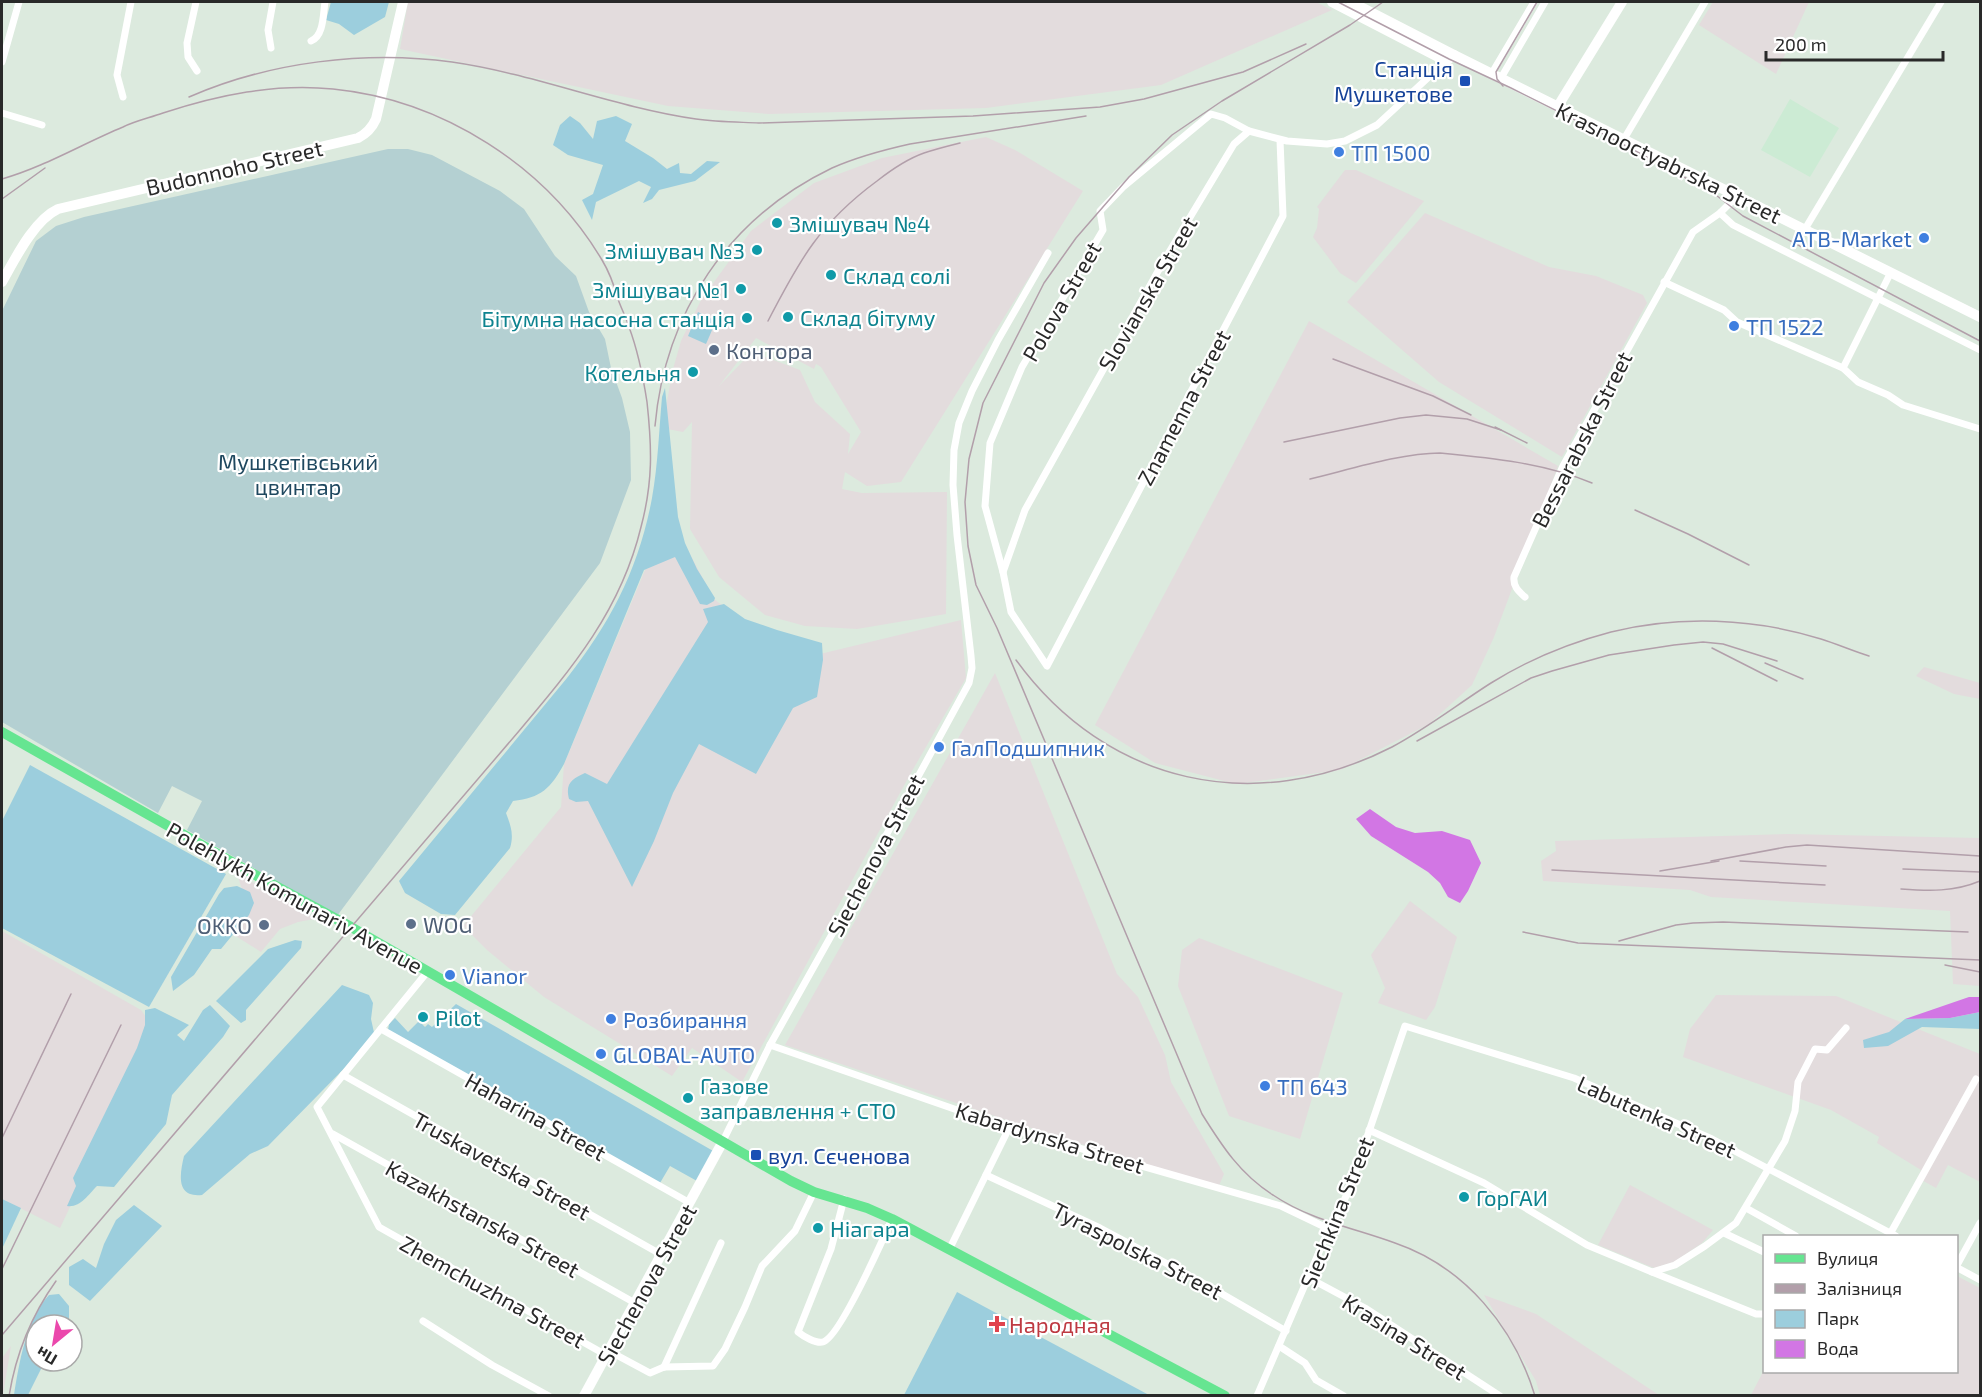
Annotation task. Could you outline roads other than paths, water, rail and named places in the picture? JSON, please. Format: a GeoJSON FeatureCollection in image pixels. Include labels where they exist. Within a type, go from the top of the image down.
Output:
{"type":"FeatureCollection","features":[{"type":"Feature","properties":{"kind":"main road","name":"Budonnoho Street"},"geometry":{"type":"LineString","coordinates":[[2,282],[39,224],[58,209],[363,135],[373,126],[376,119],[403,2]]}},
{"type":"Feature","properties":{"kind":"main road"},"geometry":{"type":"LineString","coordinates":[[1332,2],[1387,25]]}},
{"type":"Feature","properties":{"kind":"main road"},"geometry":{"type":"LineString","coordinates":[[1351,2],[1387,25]]}},
{"type":"Feature","properties":{"kind":"main road"},"geometry":{"type":"LineString","coordinates":[[1558,106],[1622,2]]}},
{"type":"Feature","properties":{"kind":"main road","name":"Krasnooctyabrska Street"},"geometry":{"type":"LineString","coordinates":[[1387,25],[1450,58],[1496,76],[1558,106],[1980,317]]}},
{"type":"Feature","properties":{"kind":"main road","name":"Polehlykh Komunariv Avenue"},"geometry":{"type":"LineString","coordinates":[[2,732],[428,971],[791,1181],[814,1192],[844,1199],[892,1219],[1225,1395]]}},
{"type":"Feature","properties":{"kind":"main road","name":"Siechenova Street"},"geometry":{"type":"LineString","coordinates":[[584,1395],[722,1143]]}},
{"type":"Feature","properties":{"kind":"street"},"geometry":{"type":"LineString","coordinates":[[2,62],[4,40],[19,2]]}},
{"type":"Feature","properties":{"kind":"street"},"geometry":{"type":"LineString","coordinates":[[123,97],[117,75],[130,2]]}},
{"type":"Feature","properties":{"kind":"street"},"geometry":{"type":"LineString","coordinates":[[196,2],[187,43],[188,57],[196,71]]}},
{"type":"Feature","properties":{"kind":"street"},"geometry":{"type":"LineString","coordinates":[[271,48],[268,30],[273,2]]}},
{"type":"Feature","properties":{"kind":"street"},"geometry":{"type":"LineString","coordinates":[[311,41],[317,39],[320,33],[325,2]]}},
{"type":"Feature","properties":{"kind":"street"},"geometry":{"type":"LineString","coordinates":[[1496,76],[1534,2]]}},
{"type":"Feature","properties":{"kind":"street"},"geometry":{"type":"LineString","coordinates":[[1496,76],[1545,2]]}},
{"type":"Feature","properties":{"kind":"street"},"geometry":{"type":"LineString","coordinates":[[1624,139],[1705,2]]}},
{"type":"Feature","properties":{"kind":"street"},"geometry":{"type":"LineString","coordinates":[[1805,229],[1941,2]]}},
{"type":"Feature","properties":{"kind":"street"},"geometry":{"type":"LineString","coordinates":[[1249,131],[1280,140],[1327,144],[1353,138],[1377,125],[1450,58]]}},
{"type":"Feature","properties":{"kind":"street"},"geometry":{"type":"LineString","coordinates":[[2,113],[42,125]]}},
{"type":"Feature","properties":{"kind":"street","name":"Polova Street"},"geometry":{"type":"LineString","coordinates":[[1003,572],[985,506],[990,443],[1022,367],[1103,230],[1100,212],[1123,187],[1211,114],[1225,118],[1249,131]]}},
{"type":"Feature","properties":{"kind":"street","name":"Slovianska Street"},"geometry":{"type":"LineString","coordinates":[[1003,572],[1025,510],[1162,264],[1234,144],[1249,131]]}},
{"type":"Feature","properties":{"kind":"street","name":"Znamenna Street"},"geometry":{"type":"LineString","coordinates":[[1003,572],[1011,612],[1047,666],[1283,216],[1280,140]]}},
{"type":"Feature","properties":{"kind":"street","name":"Bessarabska Street"},"geometry":{"type":"LineString","coordinates":[[1525,597],[1516,588],[1513,582],[1514,576],[1563,466],[1693,231],[1719,213],[1738,195]]}},
{"type":"Feature","properties":{"kind":"street"},"geometry":{"type":"LineString","coordinates":[[1719,213],[1733,225],[1980,350]]}},
{"type":"Feature","properties":{"kind":"street","name":"Siechenova Street"},"geometry":{"type":"LineString","coordinates":[[722,1143],[770,1045],[969,683],[972,668],[957,535],[953,485],[954,450],[959,423],[972,391],[998,340],[1048,253]]}},
{"type":"Feature","properties":{"kind":"street"},"geometry":{"type":"LineString","coordinates":[[1843,368],[1891,272]]}},
{"type":"Feature","properties":{"kind":"street"},"geometry":{"type":"LineString","coordinates":[[1664,282],[1724,310],[1737,322],[1843,368],[1858,382],[1888,395],[1903,405],[1980,429]]}},
{"type":"Feature","properties":{"kind":"street"},"geometry":{"type":"LineString","coordinates":[[332,1134],[317,1107],[428,971]]}},
{"type":"Feature","properties":{"kind":"street","name":"Siechkina Street"},"geometry":{"type":"LineString","coordinates":[[1257,1395],[1329,1229],[1350,1187],[1405,1026]]}},
{"type":"Feature","properties":{"kind":"street","name":"Labutenka Street"},"geometry":{"type":"LineString","coordinates":[[1405,1026],[1574,1078],[1712,1139],[1893,1235]]}},
{"type":"Feature","properties":{"kind":"street"},"geometry":{"type":"LineString","coordinates":[[1652,1272],[1675,1265],[1736,1223],[1790,1129],[1795,1111],[1798,1082],[1815,1049],[1827,1050],[1846,1028]]}},
{"type":"Feature","properties":{"kind":"street","name":"Haharina Street"},"geometry":{"type":"LineString","coordinates":[[381,1029],[690,1203]]}},
{"type":"Feature","properties":{"kind":"street","name":"Kabardynska Street"},"geometry":{"type":"LineString","coordinates":[[770,1045],[1009,1128],[1281,1206],[1329,1229]]}},
{"type":"Feature","properties":{"kind":"street","name":"Truskavetska Street"},"geometry":{"type":"LineString","coordinates":[[343,1075],[662,1255]]}},
{"type":"Feature","properties":{"kind":"street"},"geometry":{"type":"LineString","coordinates":[[1893,1235],[1976,1079]]}},
{"type":"Feature","properties":{"kind":"street"},"geometry":{"type":"LineString","coordinates":[[949,1250],[1009,1128]]}},
{"type":"Feature","properties":{"kind":"street"},"geometry":{"type":"LineString","coordinates":[[1369,1130],[1484,1183],[1587,1245],[1756,1314],[1763,1314]]}},
{"type":"Feature","properties":{"kind":"street","name":"Zhemchuzhna Street"},"geometry":{"type":"LineString","coordinates":[[332,1134],[379,1227],[608,1353],[650,1373],[664,1367]]}},
{"type":"Feature","properties":{"kind":"street","name":"Kazakhstanska Street"},"geometry":{"type":"LineString","coordinates":[[332,1134],[635,1303]]}},
{"type":"Feature","properties":{"kind":"street","name":"Tyraspolska Street"},"geometry":{"type":"LineString","coordinates":[[986,1175],[1100,1228],[1205,1284],[1286,1331]]}},
{"type":"Feature","properties":{"kind":"street"},"geometry":{"type":"LineString","coordinates":[[721,1243],[664,1367],[713,1366],[725,1349],[762,1266],[795,1231],[814,1192]]}},
{"type":"Feature","properties":{"kind":"street"},"geometry":{"type":"LineString","coordinates":[[844,1199],[831,1249],[798,1332],[818,1342],[829,1338],[851,1306],[892,1219]]}},
{"type":"Feature","properties":{"kind":"street"},"geometry":{"type":"LineString","coordinates":[[1746,1208],[1794,1235]]}},
{"type":"Feature","properties":{"kind":"street"},"geometry":{"type":"LineString","coordinates":[[1958,1263],[1980,1223]]}},
{"type":"Feature","properties":{"kind":"street"},"geometry":{"type":"LineString","coordinates":[[1724,1233],[1763,1252]]}},
{"type":"Feature","properties":{"kind":"street"},"geometry":{"type":"LineString","coordinates":[[1958,1268],[1980,1280]]}},
{"type":"Feature","properties":{"kind":"street","name":"Krasina Street"},"geometry":{"type":"LineString","coordinates":[[1309,1278],[1365,1308],[1500,1395]]}},
{"type":"Feature","properties":{"kind":"street"},"geometry":{"type":"LineString","coordinates":[[423,1321],[492,1365],[549,1395]]}},
{"type":"Feature","properties":{"kind":"street"},"geometry":{"type":"LineString","coordinates":[[1279,1346],[1305,1363],[1316,1380],[1344,1395]]}},
{"type":"Feature","properties":{"kind":"water"},"geometry":{"type":"Polygon","coordinates":[[[1370,809],[1396,827],[1415,833],[1442,831],[1470,840],[1481,863],[1460,903],[1448,897],[1440,883],[1428,872],[1371,836],[1356,819],[1370,809]]]}},
{"type":"Feature","properties":{"kind":"water"},"geometry":{"type":"Polygon","coordinates":[[[1969,997],[1980,997],[1980,1012],[1950,1018],[1905,1019],[1969,997]]]}},
{"type":"Feature","properties":{"kind":"tram line"},"geometry":{"type":"LineString","coordinates":[[1338,2],[1613,139],[1712,192],[1743,216],[1980,341]]}},
{"type":"Feature","properties":{"kind":"tram line"},"geometry":{"type":"LineString","coordinates":[[1503,86],[1497,79],[1496,72],[1537,2]]}},
{"type":"Feature","properties":{"kind":"railway"},"geometry":{"type":"LineString","coordinates":[[1383,2],[1350,25],[1222,101],[1172,135],[1129,177],[1076,238],[1044,283],[983,403],[969,459],[965,502],[968,546],[976,585],[997,628],[1202,1114],[1217,1137],[1241,1169],[1261,1187],[1287,1204],[1420,1254],[1443,1267],[1465,1284],[1500,1324],[1514,1346],[1535,1396]]}},
{"type":"Feature","properties":{"kind":"railway"},"geometry":{"type":"LineString","coordinates":[[189,97],[220,85],[285,67],[386,57],[483,67],[635,107],[704,120],[759,123],[973,116],[1100,107],[1144,99],[1243,72],[1306,44]]}},
{"type":"Feature","properties":{"kind":"railway"},"geometry":{"type":"LineString","coordinates":[[2,179],[48,162],[132,123],[205,101],[247,92],[290,88],[333,89],[374,96],[414,107],[452,123],[488,143],[521,167],[552,195],[579,226],[612,279],[632,336],[645,392],[650,450],[648,495],[632,557],[608,611],[576,660],[519,731],[2,1335]]}},
{"type":"Feature","properties":{"kind":"railway"},"geometry":{"type":"LineString","coordinates":[[655,426],[661,385],[672,345],[688,308],[708,273],[733,242],[762,214],[795,189],[832,168],[890,149],[1086,116]]}},
{"type":"Feature","properties":{"kind":"railway"},"geometry":{"type":"LineString","coordinates":[[768,321],[813,244],[840,212],[877,181],[905,162],[924,153],[960,143]]}},
{"type":"Feature","properties":{"kind":"railway"},"geometry":{"type":"LineString","coordinates":[[2,199],[45,168]]}},
{"type":"Feature","properties":{"kind":"railway"},"geometry":{"type":"LineString","coordinates":[[1333,359],[1433,396],[1471,415]]}},
{"type":"Feature","properties":{"kind":"railway"},"geometry":{"type":"LineString","coordinates":[[1284,442],[1400,418],[1426,415],[1467,419],[1501,430]]}},
{"type":"Feature","properties":{"kind":"railway"},"geometry":{"type":"LineString","coordinates":[[1495,427],[1527,443]]}},
{"type":"Feature","properties":{"kind":"railway"},"geometry":{"type":"LineString","coordinates":[[1310,479],[1392,459],[1440,453],[1537,466],[1592,483]]}},
{"type":"Feature","properties":{"kind":"railway"},"geometry":{"type":"LineString","coordinates":[[1635,510],[1749,565]]}},
{"type":"Feature","properties":{"kind":"railway"},"geometry":{"type":"LineString","coordinates":[[1016,660],[1053,702],[1094,736],[1139,761],[1187,777],[1237,783],[1288,781],[1340,768],[1405,740],[1491,683],[1534,660],[1580,641],[1611,632],[1690,621],[1743,623],[1796,632],[1869,656]]}},
{"type":"Feature","properties":{"kind":"railway"},"geometry":{"type":"LineString","coordinates":[[1417,741],[1531,678],[1609,655],[1703,642],[1723,644],[1777,661]]}},
{"type":"Feature","properties":{"kind":"railway"},"geometry":{"type":"LineString","coordinates":[[1712,648],[1777,681]]}},
{"type":"Feature","properties":{"kind":"railway"},"geometry":{"type":"LineString","coordinates":[[1765,663],[1803,679]]}},
{"type":"Feature","properties":{"kind":"railway"},"geometry":{"type":"LineString","coordinates":[[1711,861],[1807,845],[1980,856]]}},
{"type":"Feature","properties":{"kind":"railway"},"geometry":{"type":"LineString","coordinates":[[1660,871],[1719,861]]}},
{"type":"Feature","properties":{"kind":"railway"},"geometry":{"type":"LineString","coordinates":[[1740,861],[1826,866]]}},
{"type":"Feature","properties":{"kind":"railway"},"geometry":{"type":"LineString","coordinates":[[1903,869],[1980,872]]}},
{"type":"Feature","properties":{"kind":"railway"},"geometry":{"type":"LineString","coordinates":[[1552,870],[1825,885]]}},
{"type":"Feature","properties":{"kind":"railway"},"geometry":{"type":"LineString","coordinates":[[1901,889],[1951,889],[1980,881]]}},
{"type":"Feature","properties":{"kind":"railway"},"geometry":{"type":"LineString","coordinates":[[1619,941],[1676,925],[1723,922],[1968,932]]}},
{"type":"Feature","properties":{"kind":"railway"},"geometry":{"type":"LineString","coordinates":[[1523,932],[1578,943],[1980,960]]}},
{"type":"Feature","properties":{"kind":"railway"},"geometry":{"type":"LineString","coordinates":[[1945,965],[1980,972]]}},
{"type":"Feature","properties":{"kind":"railway"},"geometry":{"type":"LineString","coordinates":[[2,1138],[71,994]]}},
{"type":"Feature","properties":{"kind":"railway"},"geometry":{"type":"LineString","coordinates":[[2,1269],[121,1025]]}},
{"type":"Feature","properties":{"kind":"railway"},"geometry":{"type":"LineString","coordinates":[[9,1396],[20,1350],[32,1321],[56,1281]]}},
{"type":"Feature","properties":{"kind":"place","name":"Станція Мушкетове"},"geometry":{"type":"Point","coordinates":[1465,81]}},
{"type":"Feature","properties":{"kind":"place","name":"ТП 1500"},"geometry":{"type":"Point","coordinates":[1339,152]}},
{"type":"Feature","properties":{"kind":"place","name":"Змішувач №4"},"geometry":{"type":"Point","coordinates":[777,223]}},
{"type":"Feature","properties":{"kind":"place","name":"ATB-Market"},"geometry":{"type":"Point","coordinates":[1924,238]}},
{"type":"Feature","properties":{"kind":"place","name":"Змішувач №3"},"geometry":{"type":"Point","coordinates":[757,250]}},
{"type":"Feature","properties":{"kind":"place","name":"Склад солі"},"geometry":{"type":"Point","coordinates":[831,275]}},
{"type":"Feature","properties":{"kind":"place","name":"Змішувач №1"},"geometry":{"type":"Point","coordinates":[741,289]}},
{"type":"Feature","properties":{"kind":"place","name":"Склад бітуму"},"geometry":{"type":"Point","coordinates":[788,317]}},
{"type":"Feature","properties":{"kind":"place","name":"Бітумна насосна станція"},"geometry":{"type":"Point","coordinates":[747,318]}},
{"type":"Feature","properties":{"kind":"place","name":"ТП 1522"},"geometry":{"type":"Point","coordinates":[1734,326]}},
{"type":"Feature","properties":{"kind":"place","name":"Контора"},"geometry":{"type":"Point","coordinates":[714,350]}},
{"type":"Feature","properties":{"kind":"place","name":"Котельня"},"geometry":{"type":"Point","coordinates":[693,372]}},
{"type":"Feature","properties":{"kind":"place","name":"ГалПодшипник"},"geometry":{"type":"Point","coordinates":[939,747]}},
{"type":"Feature","properties":{"kind":"place","name":"WOG"},"geometry":{"type":"Point","coordinates":[411,924]}},
{"type":"Feature","properties":{"kind":"place","name":"OKKO"},"geometry":{"type":"Point","coordinates":[264,925]}},
{"type":"Feature","properties":{"kind":"place","name":"Vianor"},"geometry":{"type":"Point","coordinates":[450,975]}},
{"type":"Feature","properties":{"kind":"place","name":"Pilot"},"geometry":{"type":"Point","coordinates":[423,1017]}},
{"type":"Feature","properties":{"kind":"place","name":"Розбирання"},"geometry":{"type":"Point","coordinates":[611,1019]}},
{"type":"Feature","properties":{"kind":"place","name":"GLOBAL-AUTO"},"geometry":{"type":"Point","coordinates":[601,1054]}},
{"type":"Feature","properties":{"kind":"place","name":"ТП 643"},"geometry":{"type":"Point","coordinates":[1265,1086]}},
{"type":"Feature","properties":{"kind":"place","name":"Газове заправлення + СТО"},"geometry":{"type":"Point","coordinates":[688,1098]}},
{"type":"Feature","properties":{"kind":"place","name":"вул. Сєченова"},"geometry":{"type":"Point","coordinates":[756,1155]}},
{"type":"Feature","properties":{"kind":"place","name":"ГорГАИ"},"geometry":{"type":"Point","coordinates":[1464,1197]}},
{"type":"Feature","properties":{"kind":"place","name":"Ніагара"},"geometry":{"type":"Point","coordinates":[818,1228]}},
{"type":"Feature","properties":{"kind":"place","name":"Народная"},"geometry":{"type":"Point","coordinates":[997,1324]}},
{"type":"Feature","properties":{"kind":"park label","name":"Мушкетівський цвинтар"},"geometry":{"type":"Point","coordinates":[298,474]}}]}
